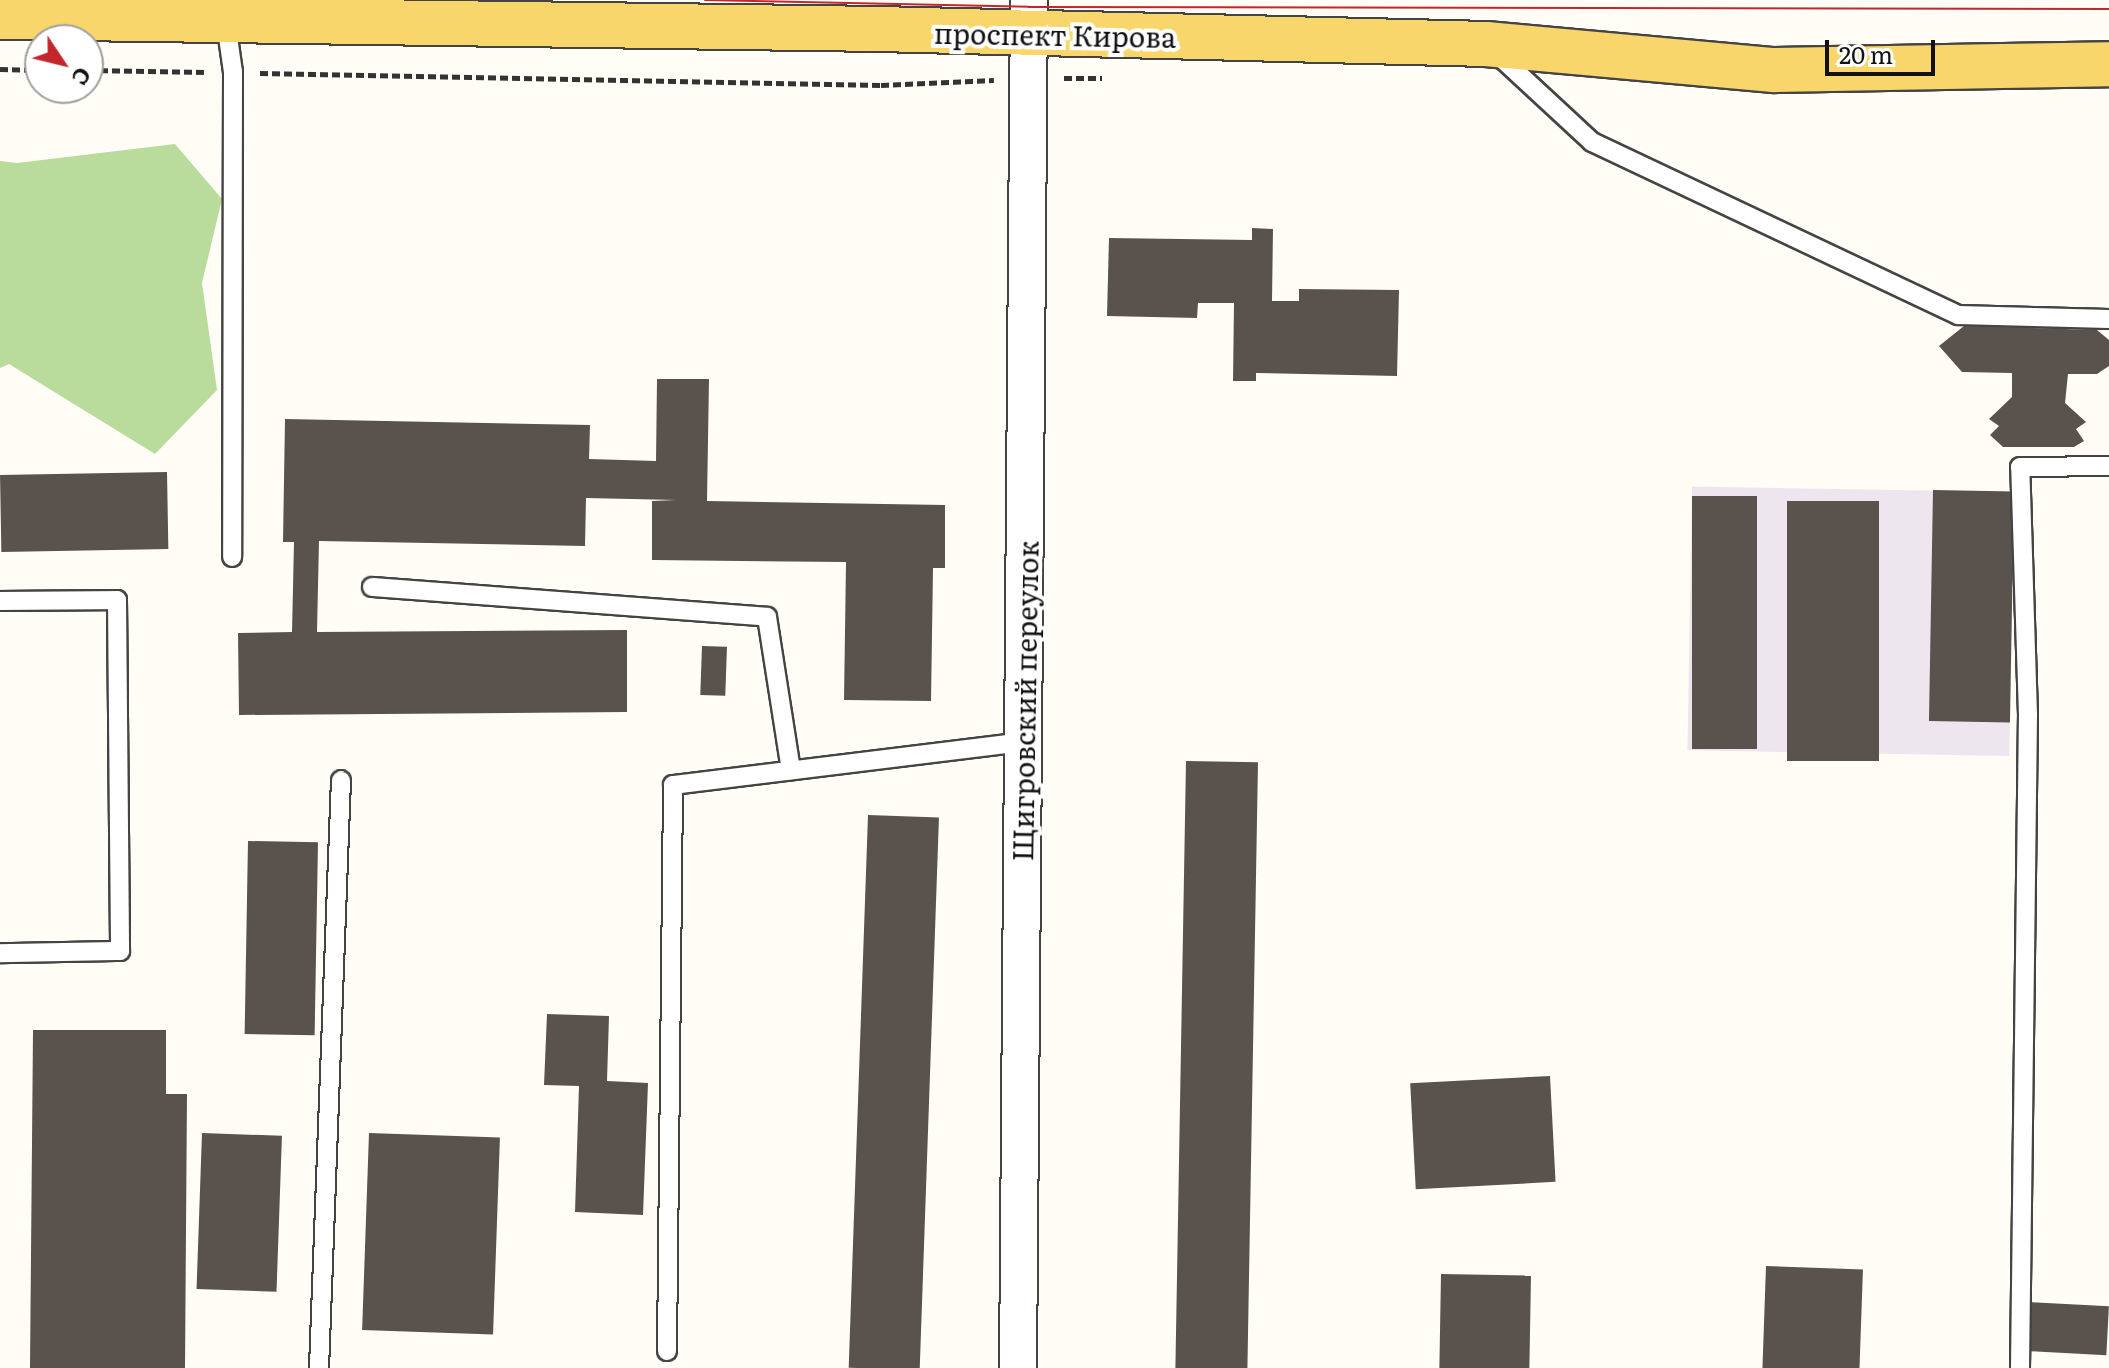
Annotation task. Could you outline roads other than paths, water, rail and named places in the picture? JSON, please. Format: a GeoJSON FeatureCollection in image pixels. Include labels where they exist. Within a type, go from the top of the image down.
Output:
{"type":"FeatureCollection","features":[{"type":"Feature","properties":{"kind":"main road","name":"проспект Кирова"},"geometry":{"type":"LineString","coordinates":[[0,17],[226,23],[878,29],[1030,17],[1486,44],[1774,70],[2109,64]]}},
{"type":"Feature","properties":{"kind":"street","name":"Щигровский переулок"},"geometry":{"type":"LineString","coordinates":[[1018,1368],[1030,17]]}},
{"type":"Feature","properties":{"kind":"lane"},"geometry":{"type":"LineString","coordinates":[[226,23],[233,72],[232,557]]}},
{"type":"Feature","properties":{"kind":"lane"},"geometry":{"type":"LineString","coordinates":[[1486,44],[1592,142],[1958,315],[2109,319]]}},
{"type":"Feature","properties":{"kind":"lane"},"geometry":{"type":"LineString","coordinates":[[2020,1368],[2028,715],[2020,467],[2109,466]]}},
{"type":"Feature","properties":{"kind":"lane"},"geometry":{"type":"LineString","coordinates":[[372,587],[767,617],[791,770]]}},
{"type":"Feature","properties":{"kind":"lane"},"geometry":{"type":"LineString","coordinates":[[0,601],[117,600],[120,951],[0,953]]}},
{"type":"Feature","properties":{"kind":"lane"},"geometry":{"type":"LineString","coordinates":[[667,1351],[673,785],[1023,742]]}},
{"type":"Feature","properties":{"kind":"lane"},"geometry":{"type":"LineString","coordinates":[[319,1368],[341,780]]}},
{"type":"Feature","properties":{"kind":"tram line"},"geometry":{"type":"LineString","coordinates":[[705,0],[1029,7],[2109,9]]}}]}
